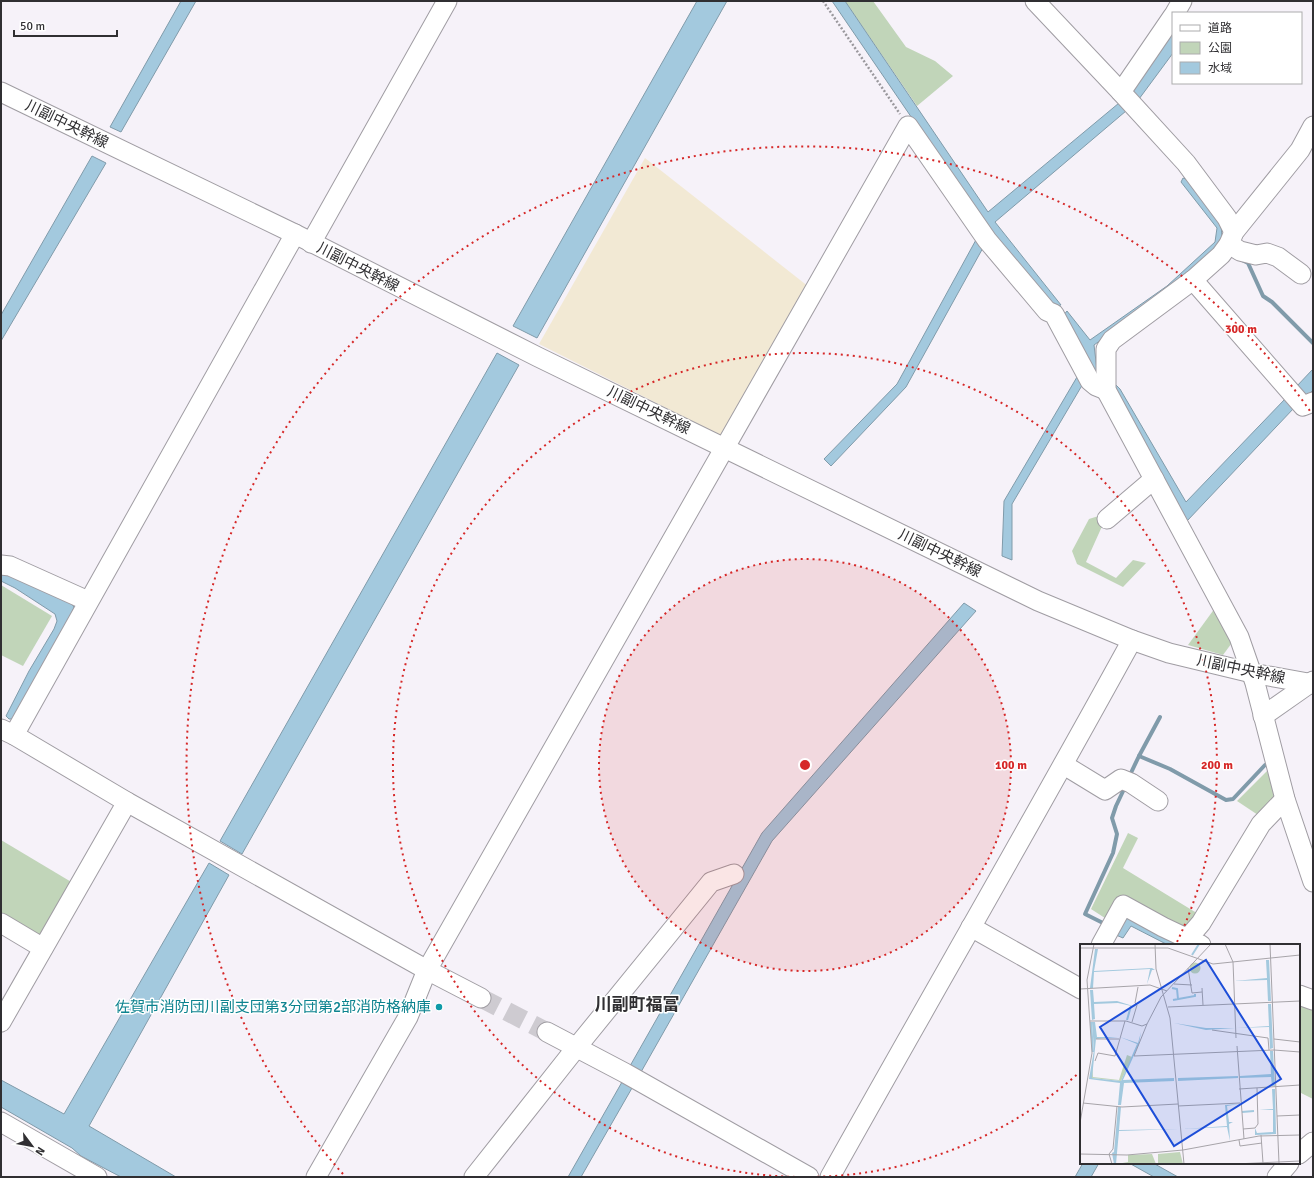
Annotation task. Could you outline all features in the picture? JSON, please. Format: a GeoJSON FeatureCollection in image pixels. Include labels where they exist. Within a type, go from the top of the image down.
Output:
{"type":"FeatureCollection","features":[{"type":"Feature","properties":{"kind":"street"},"geometry":{"type":"LineString","coordinates":[[447,1],[303,238],[88,601],[8,732],[127,802],[427,970],[482,998]]}},
{"type":"Feature","properties":{"kind":"street"},"geometry":{"type":"LineString","coordinates":[[1035,1],[1186,163],[1228,218],[1232,238],[1240,251],[1256,255],[1267,253],[1278,257],[1301,274]]}},
{"type":"Feature","properties":{"kind":"street"},"geometry":{"type":"LineString","coordinates":[[1176,12],[1182,1]]}},
{"type":"Feature","properties":{"kind":"street"},"geometry":{"type":"LineString","coordinates":[[1121,92],[1172,17]]}},
{"type":"Feature","properties":{"kind":"street","name":"川副中央幹線"},"geometry":{"type":"LineString","coordinates":[[1,92],[303,238],[538,357],[1038,601],[1132,640],[1169,652],[1252,673],[1312,682]]}},
{"type":"Feature","properties":{"kind":"street"},"geometry":{"type":"LineString","coordinates":[[316,1177],[408,1017],[427,970],[908,126],[987,240],[1047,311],[1054,314],[1090,381],[1096,386],[1106,390]]}},
{"type":"Feature","properties":{"kind":"street"},"geometry":{"type":"LineString","coordinates":[[1313,126],[1300,150],[1232,238],[1221,255],[1193,280],[1112,340],[1106,349],[1106,390],[1240,637],[1252,673],[1285,799],[1313,882]]}},
{"type":"Feature","properties":{"kind":"street"},"geometry":{"type":"LineString","coordinates":[[1193,280],[1302,406],[1313,402]]}},
{"type":"Feature","properties":{"kind":"street"},"geometry":{"type":"LineString","coordinates":[[1107,519],[1154,479]]}},
{"type":"Feature","properties":{"kind":"street"},"geometry":{"type":"LineString","coordinates":[[1,565],[10,566],[88,601]]}},
{"type":"Feature","properties":{"kind":"street"},"geometry":{"type":"LineString","coordinates":[[830,1177],[970,927],[1064,765],[1132,640]]}},
{"type":"Feature","properties":{"kind":"street"},"geometry":{"type":"LineString","coordinates":[[1263,716],[1312,682]]}},
{"type":"Feature","properties":{"kind":"street"},"geometry":{"type":"LineString","coordinates":[[1064,765],[1105,790],[1126,781],[1158,801]]}},
{"type":"Feature","properties":{"kind":"street"},"geometry":{"type":"LineString","coordinates":[[1102,944],[1123,905],[1194,942],[1201,923],[1261,824],[1285,799]]}},
{"type":"Feature","properties":{"kind":"street"},"geometry":{"type":"LineString","coordinates":[[1,1022],[127,802]]}},
{"type":"Feature","properties":{"kind":"street"},"geometry":{"type":"LineString","coordinates":[[474,1177],[576,1048],[711,882],[734,874]]}},
{"type":"Feature","properties":{"kind":"street"},"geometry":{"type":"LineString","coordinates":[[1,923],[43,948]]}},
{"type":"Feature","properties":{"kind":"street"},"geometry":{"type":"LineString","coordinates":[[970,927],[1079,985]]}},
{"type":"Feature","properties":{"kind":"street"},"geometry":{"type":"LineString","coordinates":[[1300,996],[1313,1000]]}},
{"type":"Feature","properties":{"kind":"street"},"geometry":{"type":"LineString","coordinates":[[547,1032],[632,1076],[809,1177]]}},
{"type":"Feature","properties":{"kind":"street"},"geometry":{"type":"LineString","coordinates":[[1,1122],[97,1177]]}},
{"type":"Feature","properties":{"kind":"street"},"geometry":{"type":"LineString","coordinates":[[1300,1153],[1313,1142]]}},
{"type":"Feature","properties":{"kind":"street"},"geometry":{"type":"LineString","coordinates":[[1277,1177],[1288,1164]]}},
{"type":"Feature","properties":{"kind":"path"},"geometry":{"type":"LineString","coordinates":[[824,1],[908,126]]}},
{"type":"Feature","properties":{"kind":"shaded area"},"geometry":{"type":"Polygon","coordinates":[[[645,158],[809,287],[724,437],[539,344],[645,158]]]}},
{"type":"Feature","properties":{"kind":"green space"},"geometry":{"type":"Polygon","coordinates":[[[845,1],[873,1],[906,47],[935,61],[953,76],[917,106],[845,1]]]}},
{"type":"Feature","properties":{"kind":"green space"},"geometry":{"type":"Polygon","coordinates":[[[1108,513],[1086,562],[1116,578],[1133,560],[1146,563],[1123,587],[1077,564],[1072,551],[1089,519],[1108,513]]]}},
{"type":"Feature","properties":{"kind":"green space"},"geometry":{"type":"Polygon","coordinates":[[[1,585],[52,616],[23,666],[1,655],[1,585]]]}},
{"type":"Feature","properties":{"kind":"green space"},"geometry":{"type":"Polygon","coordinates":[[[1215,608],[1234,640],[1223,655],[1188,645],[1215,608]]]}},
{"type":"Feature","properties":{"kind":"green space"},"geometry":{"type":"Polygon","coordinates":[[[1267,771],[1276,797],[1261,817],[1237,801],[1267,771]]]}},
{"type":"Feature","properties":{"kind":"green space"},"geometry":{"type":"Polygon","coordinates":[[[1128,833],[1138,838],[1123,868],[1200,915],[1191,928],[1108,920],[1091,909],[1128,833]]]}},
{"type":"Feature","properties":{"kind":"green space"},"geometry":{"type":"Polygon","coordinates":[[[1,840],[73,883],[40,940],[1,917],[1,840]]]}},
{"type":"Feature","properties":{"kind":"green space"},"geometry":{"type":"Polygon","coordinates":[[[1300,1000],[1313,1006],[1313,1099],[1300,1092],[1300,1000]]]}},
{"type":"Feature","properties":{"kind":"water"},"geometry":{"type":"Polygon","coordinates":[[[181,1],[196,1],[121,132],[110,127],[181,1]]]}},
{"type":"Feature","properties":{"kind":"water"},"geometry":{"type":"Polygon","coordinates":[[[697,1],[727,1],[537,338],[513,326],[697,1]]]}},
{"type":"Feature","properties":{"kind":"water"},"geometry":{"type":"Polygon","coordinates":[[[832,1],[845,1],[988,212],[1119,103],[1126,111],[995,222],[1061,305],[1052,307],[987,228],[832,1]]]}},
{"type":"Feature","properties":{"kind":"water"},"geometry":{"type":"Polygon","coordinates":[[[1172,31],[1172,54],[1139,99],[1131,91],[1172,31]]]}},
{"type":"Feature","properties":{"kind":"water"},"geometry":{"type":"Polygon","coordinates":[[[92,156],[106,163],[1,341],[1,315],[92,156]]]}},
{"type":"Feature","properties":{"kind":"water"},"geometry":{"type":"Polygon","coordinates":[[[1183,178],[1189,180],[1221,222],[1222,239],[1220,247],[1168,291],[1094,345],[1098,378],[1062,317],[1067,311],[1090,340],[1167,286],[1215,242],[1217,228],[1181,182],[1183,178]]]}},
{"type":"Feature","properties":{"kind":"water"},"geometry":{"type":"Polygon","coordinates":[[[977,238],[984,246],[906,387],[831,466],[824,459],[897,384],[977,238]]]}},
{"type":"Feature","properties":{"kind":"water"},"geometry":{"type":"Polygon","coordinates":[[[497,353],[519,365],[242,854],[220,841],[497,353]]]}},
{"type":"Feature","properties":{"kind":"water"},"geometry":{"type":"Polygon","coordinates":[[[1313,369],[1313,390],[1306,397],[1296,387],[1313,369]]]}},
{"type":"Feature","properties":{"kind":"water"},"geometry":{"type":"Polygon","coordinates":[[[1077,377],[1084,382],[1012,504],[1012,560],[1002,556],[1004,501],[1077,377]]]}},
{"type":"Feature","properties":{"kind":"water"},"geometry":{"type":"Polygon","coordinates":[[[1115,384],[1120,389],[1186,502],[1285,399],[1294,408],[1187,521],[1113,392],[1115,384]]]}},
{"type":"Feature","properties":{"kind":"water"},"geometry":{"type":"Polygon","coordinates":[[[1,572],[70,602],[74,607],[68,623],[13,719],[9,719],[6,716],[57,621],[55,614],[15,588],[1,581],[1,572]]]}},
{"type":"Feature","properties":{"kind":"water"},"geometry":{"type":"Polygon","coordinates":[[[964,603],[976,611],[772,841],[641,1072],[630,1066],[762,833],[964,603]]]}},
{"type":"Feature","properties":{"kind":"water"},"geometry":{"type":"Polygon","coordinates":[[[209,863],[229,875],[89,1126],[176,1177],[121,1177],[81,1156],[72,1148],[1,1107],[1,1080],[64,1114],[209,863]]]}},
{"type":"Feature","properties":{"kind":"water"},"geometry":{"type":"Polygon","coordinates":[[[1127,916],[1182,944],[1166,944],[1131,926],[1123,938],[1116,935],[1127,916]]]}},
{"type":"Feature","properties":{"kind":"water"},"geometry":{"type":"Polygon","coordinates":[[[622,1082],[632,1088],[581,1177],[568,1177],[622,1082]]]}},
{"type":"Feature","properties":{"kind":"water"},"geometry":{"type":"Polygon","coordinates":[[[1082,1164],[1098,1164],[1091,1177],[1075,1177],[1082,1164]]]}},
{"type":"Feature","properties":{"kind":"water"},"geometry":{"type":"Polygon","coordinates":[[[1131,1164],[1155,1164],[1178,1177],[1154,1177],[1131,1164]]]}},
{"type":"Feature","properties":{"kind":"waterway"},"geometry":{"type":"LineString","coordinates":[[1242,260],[1248,263],[1263,296],[1272,302],[1313,343]]}},
{"type":"Feature","properties":{"kind":"waterway"},"geometry":{"type":"LineString","coordinates":[[1129,777],[1160,717]]}},
{"type":"Feature","properties":{"kind":"waterway"},"geometry":{"type":"LineString","coordinates":[[1139,756],[1170,769],[1226,800],[1233,799],[1265,765]]}},
{"type":"Feature","properties":{"kind":"waterway"},"geometry":{"type":"LineString","coordinates":[[1103,923],[1085,914],[1113,853],[1117,834],[1112,818],[1125,787]]}},
{"type":"Feature","properties":{"kind":"tunnel"},"geometry":{"type":"LineString","coordinates":[[481,998],[547,1032]]}},
{"type":"Feature","properties":{"kind":"place","name":"佐賀市消防団川副支団第3分団第2部消防格納庫"},"geometry":{"type":"Point","coordinates":[439,1007]}},
{"type":"Feature","properties":{"kind":"district","name":"川副町福富"},"geometry":{"type":"Point","coordinates":[637,1004]}}]}
